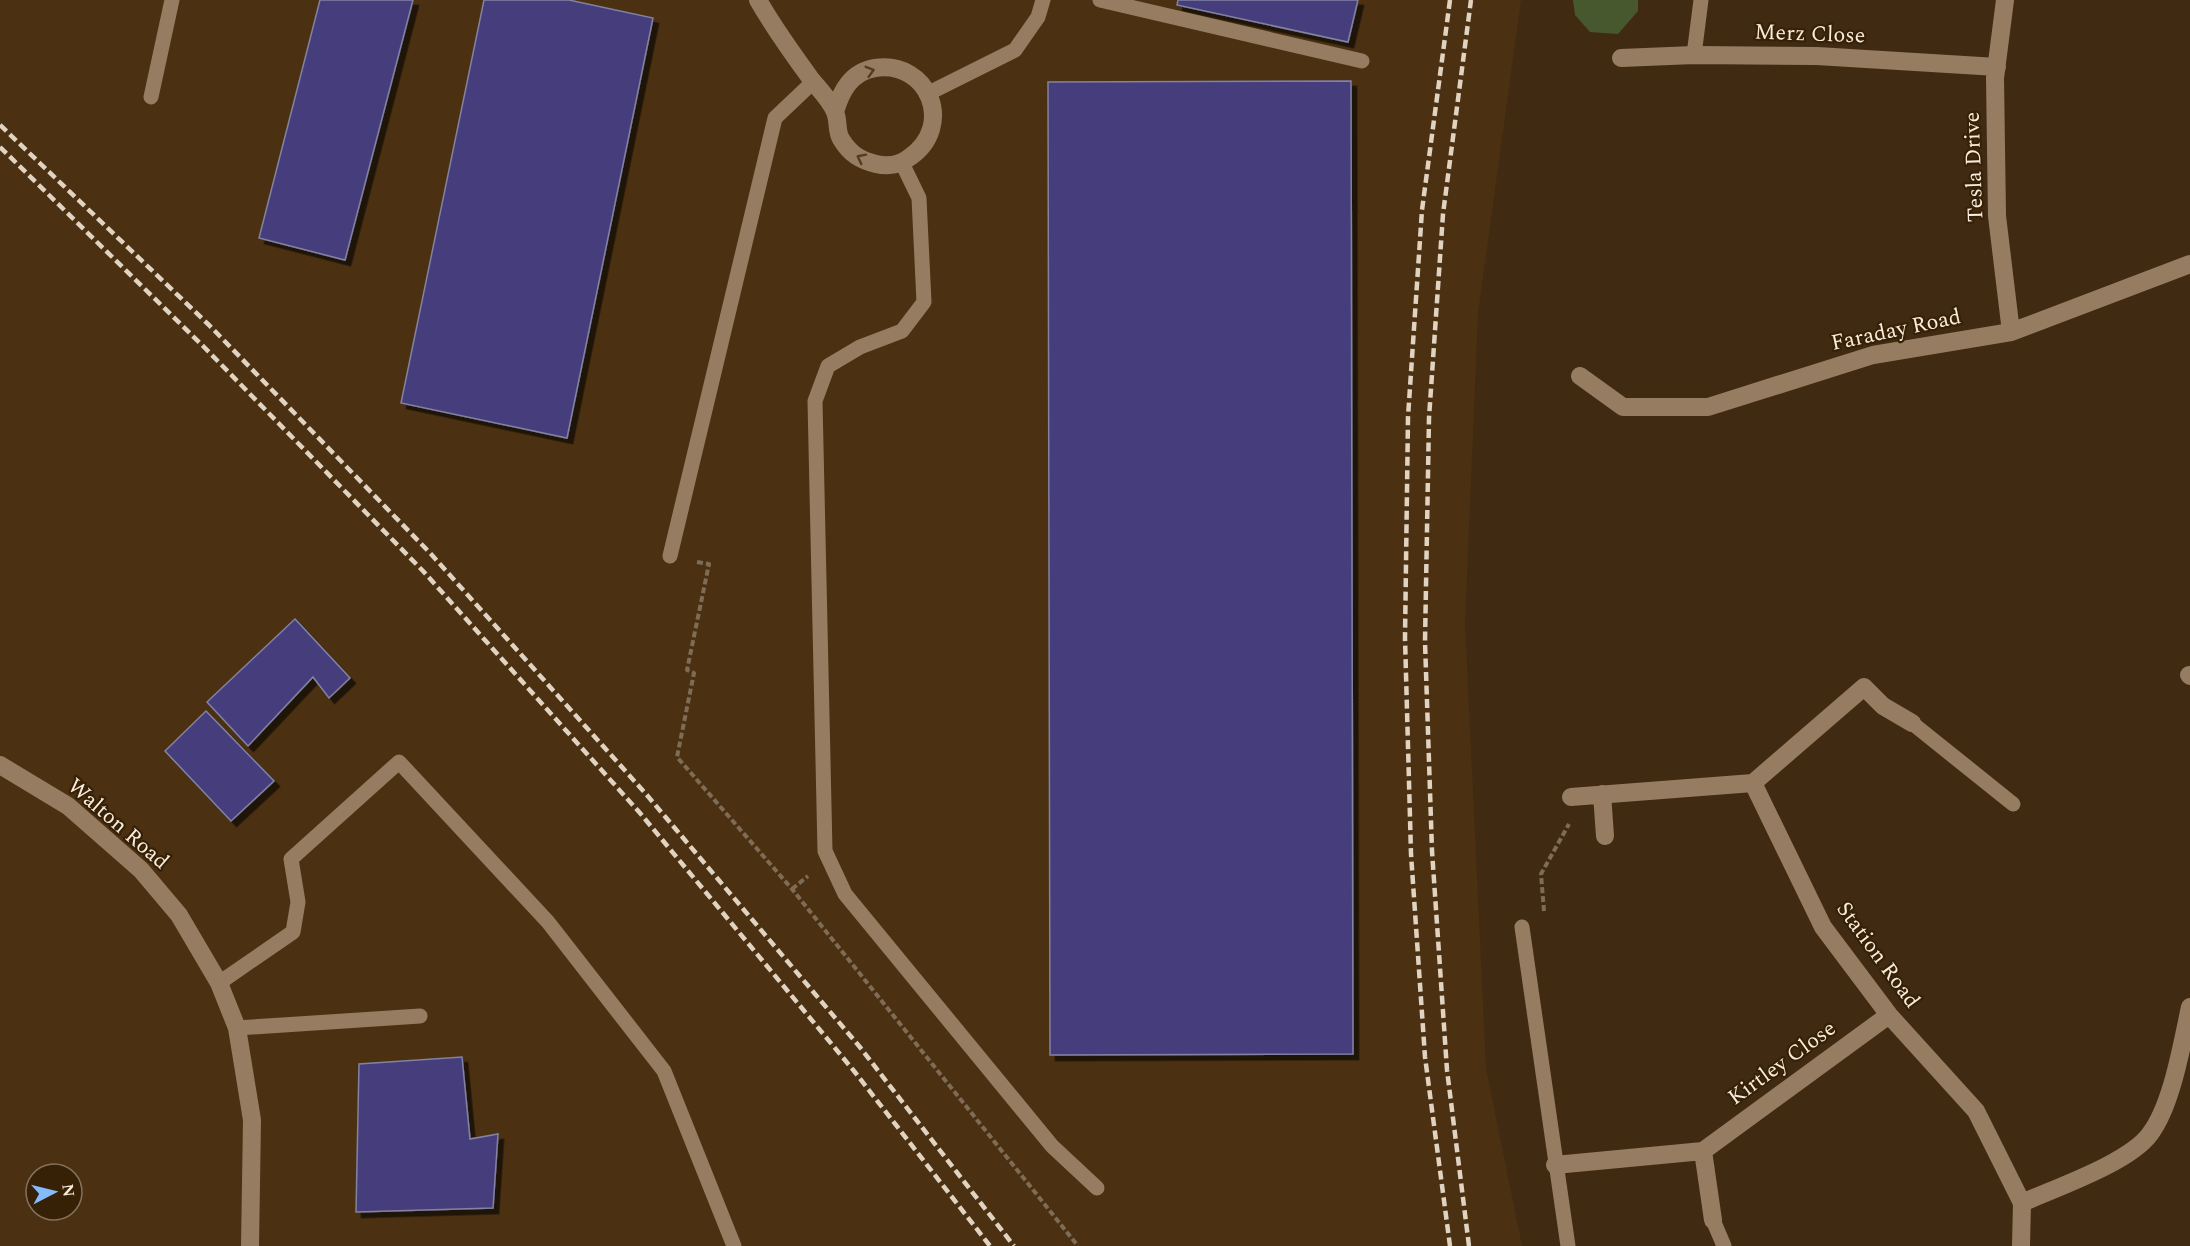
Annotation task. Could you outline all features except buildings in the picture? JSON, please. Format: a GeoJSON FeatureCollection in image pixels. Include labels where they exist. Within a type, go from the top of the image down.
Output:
{"type":"FeatureCollection","features":[{"type":"Feature","properties":{"kind":"street"},"geometry":{"type":"LineString","coordinates":[[758,0],[774,29],[835,112]]}},
{"type":"Feature","properties":{"kind":"street","name":"Tesla Drive"},"geometry":{"type":"LineString","coordinates":[[2005,0],[1997,67],[1997,216],[2011,332]]}},
{"type":"Feature","properties":{"kind":"street","name":"Merz Close"},"geometry":{"type":"LineString","coordinates":[[1622,58],[1694,55],[1817,56],[1997,67]]}},
{"type":"Feature","properties":{"kind":"street"},"geometry":{"type":"LineString","coordinates":[[890,67],[905,71],[919,81],[928,93],[934,110],[931,134],[923,149],[902,163],[885,166],[862,161],[848,150],[839,136],[835,112],[840,95],[849,81],[873,68],[890,67]]}},
{"type":"Feature","properties":{"kind":"street","name":"Faraday Road"},"geometry":{"type":"LineString","coordinates":[[1580,376],[1623,407],[1708,407],[1873,355],[2011,332],[2190,264]]}},
{"type":"Feature","properties":{"kind":"street"},"geometry":{"type":"LineString","coordinates":[[1571,796],[1753,783],[1864,687],[1883,706],[1912,723]]}},
{"type":"Feature","properties":{"kind":"street","name":"Walton Road"},"geometry":{"type":"LineString","coordinates":[[0,765],[68,806],[141,870],[179,915],[219,983],[237,1028],[252,1120],[250,1246]]}},
{"type":"Feature","properties":{"kind":"street","name":"Station Road"},"geometry":{"type":"LineString","coordinates":[[1753,783],[1823,927],[1889,1015],[1976,1111],[2022,1203],[2021,1246]]}},
{"type":"Feature","properties":{"kind":"street"},"geometry":{"type":"LineString","coordinates":[[1602,794],[1605,836]]}},
{"type":"Feature","properties":{"kind":"street"},"geometry":{"type":"LineString","coordinates":[[2022,1203],[2128,1156],[2150,1135],[2165,1107],[2190,1007]]}},
{"type":"Feature","properties":{"kind":"street","name":"Kirtley Close"},"geometry":{"type":"LineString","coordinates":[[1703,1151],[1889,1015]]}},
{"type":"Feature","properties":{"kind":"street"},"geometry":{"type":"LineString","coordinates":[[1555,1165],[1703,1151],[1713,1220]]}},
{"type":"Feature","properties":{"kind":"lane"},"geometry":{"type":"LineString","coordinates":[[151,97],[172,0]]}},
{"type":"Feature","properties":{"kind":"lane"},"geometry":{"type":"LineString","coordinates":[[928,93],[1015,50],[1038,17],[1043,0]]}},
{"type":"Feature","properties":{"kind":"lane"},"geometry":{"type":"LineString","coordinates":[[1100,0],[1362,60]]}},
{"type":"Feature","properties":{"kind":"lane"},"geometry":{"type":"LineString","coordinates":[[1694,55],[1701,0]]}},
{"type":"Feature","properties":{"kind":"lane"},"geometry":{"type":"LineString","coordinates":[[670,556],[775,118],[813,82]]}},
{"type":"Feature","properties":{"kind":"lane"},"geometry":{"type":"LineString","coordinates":[[902,163],[919,198],[924,302],[902,331],[860,347],[828,366],[815,401],[825,851],[845,894],[1052,1146],[1097,1188]]}},
{"type":"Feature","properties":{"kind":"lane"},"geometry":{"type":"LineString","coordinates":[[1912,723],[2013,804]]}},
{"type":"Feature","properties":{"kind":"lane"},"geometry":{"type":"LineString","coordinates":[[219,983],[293,932],[298,902],[291,859],[399,762],[548,922],[664,1071],[734,1246]]}},
{"type":"Feature","properties":{"kind":"lane"},"geometry":{"type":"LineString","coordinates":[[1522,927],[1568,1246]]}},
{"type":"Feature","properties":{"kind":"lane"},"geometry":{"type":"LineString","coordinates":[[237,1028],[420,1016]]}},
{"type":"Feature","properties":{"kind":"lane"},"geometry":{"type":"LineString","coordinates":[[1713,1220],[1724,1246]]}},
{"type":"Feature","properties":{"kind":"path"},"geometry":{"type":"LineString","coordinates":[[1522,927],[1545,924],[1541,874],[1572,818],[1571,796]]}},
{"type":"Feature","properties":{"kind":"shaded area"},"geometry":{"type":"Polygon","coordinates":[[[0,0],[1521,0],[1478,313],[1465,623],[1486,1068],[1522,1246],[0,1246],[0,0]]]}},
{"type":"Feature","properties":{"kind":"green space"},"geometry":{"type":"Polygon","coordinates":[[[1573,0],[1638,0],[1638,11],[1618,34],[1590,32],[1575,15],[1573,0]]]}},
{"type":"Feature","properties":{"kind":"railway"},"geometry":{"type":"LineString","coordinates":[[1450,0],[1422,210],[1408,417],[1405,638],[1411,854],[1425,1057],[1450,1246]]}},
{"type":"Feature","properties":{"kind":"railway"},"geometry":{"type":"LineString","coordinates":[[1469,1246],[1447,1070],[1432,851],[1425,642],[1429,418],[1443,214],[1471,0]]}},
{"type":"Feature","properties":{"kind":"railway"},"geometry":{"type":"LineString","coordinates":[[0,125],[209,325],[431,554],[646,794],[859,1046],[1014,1246]]}},
{"type":"Feature","properties":{"kind":"railway"},"geometry":{"type":"LineString","coordinates":[[0,147],[204,347],[423,571],[640,813],[854,1071],[990,1246]]}}]}
